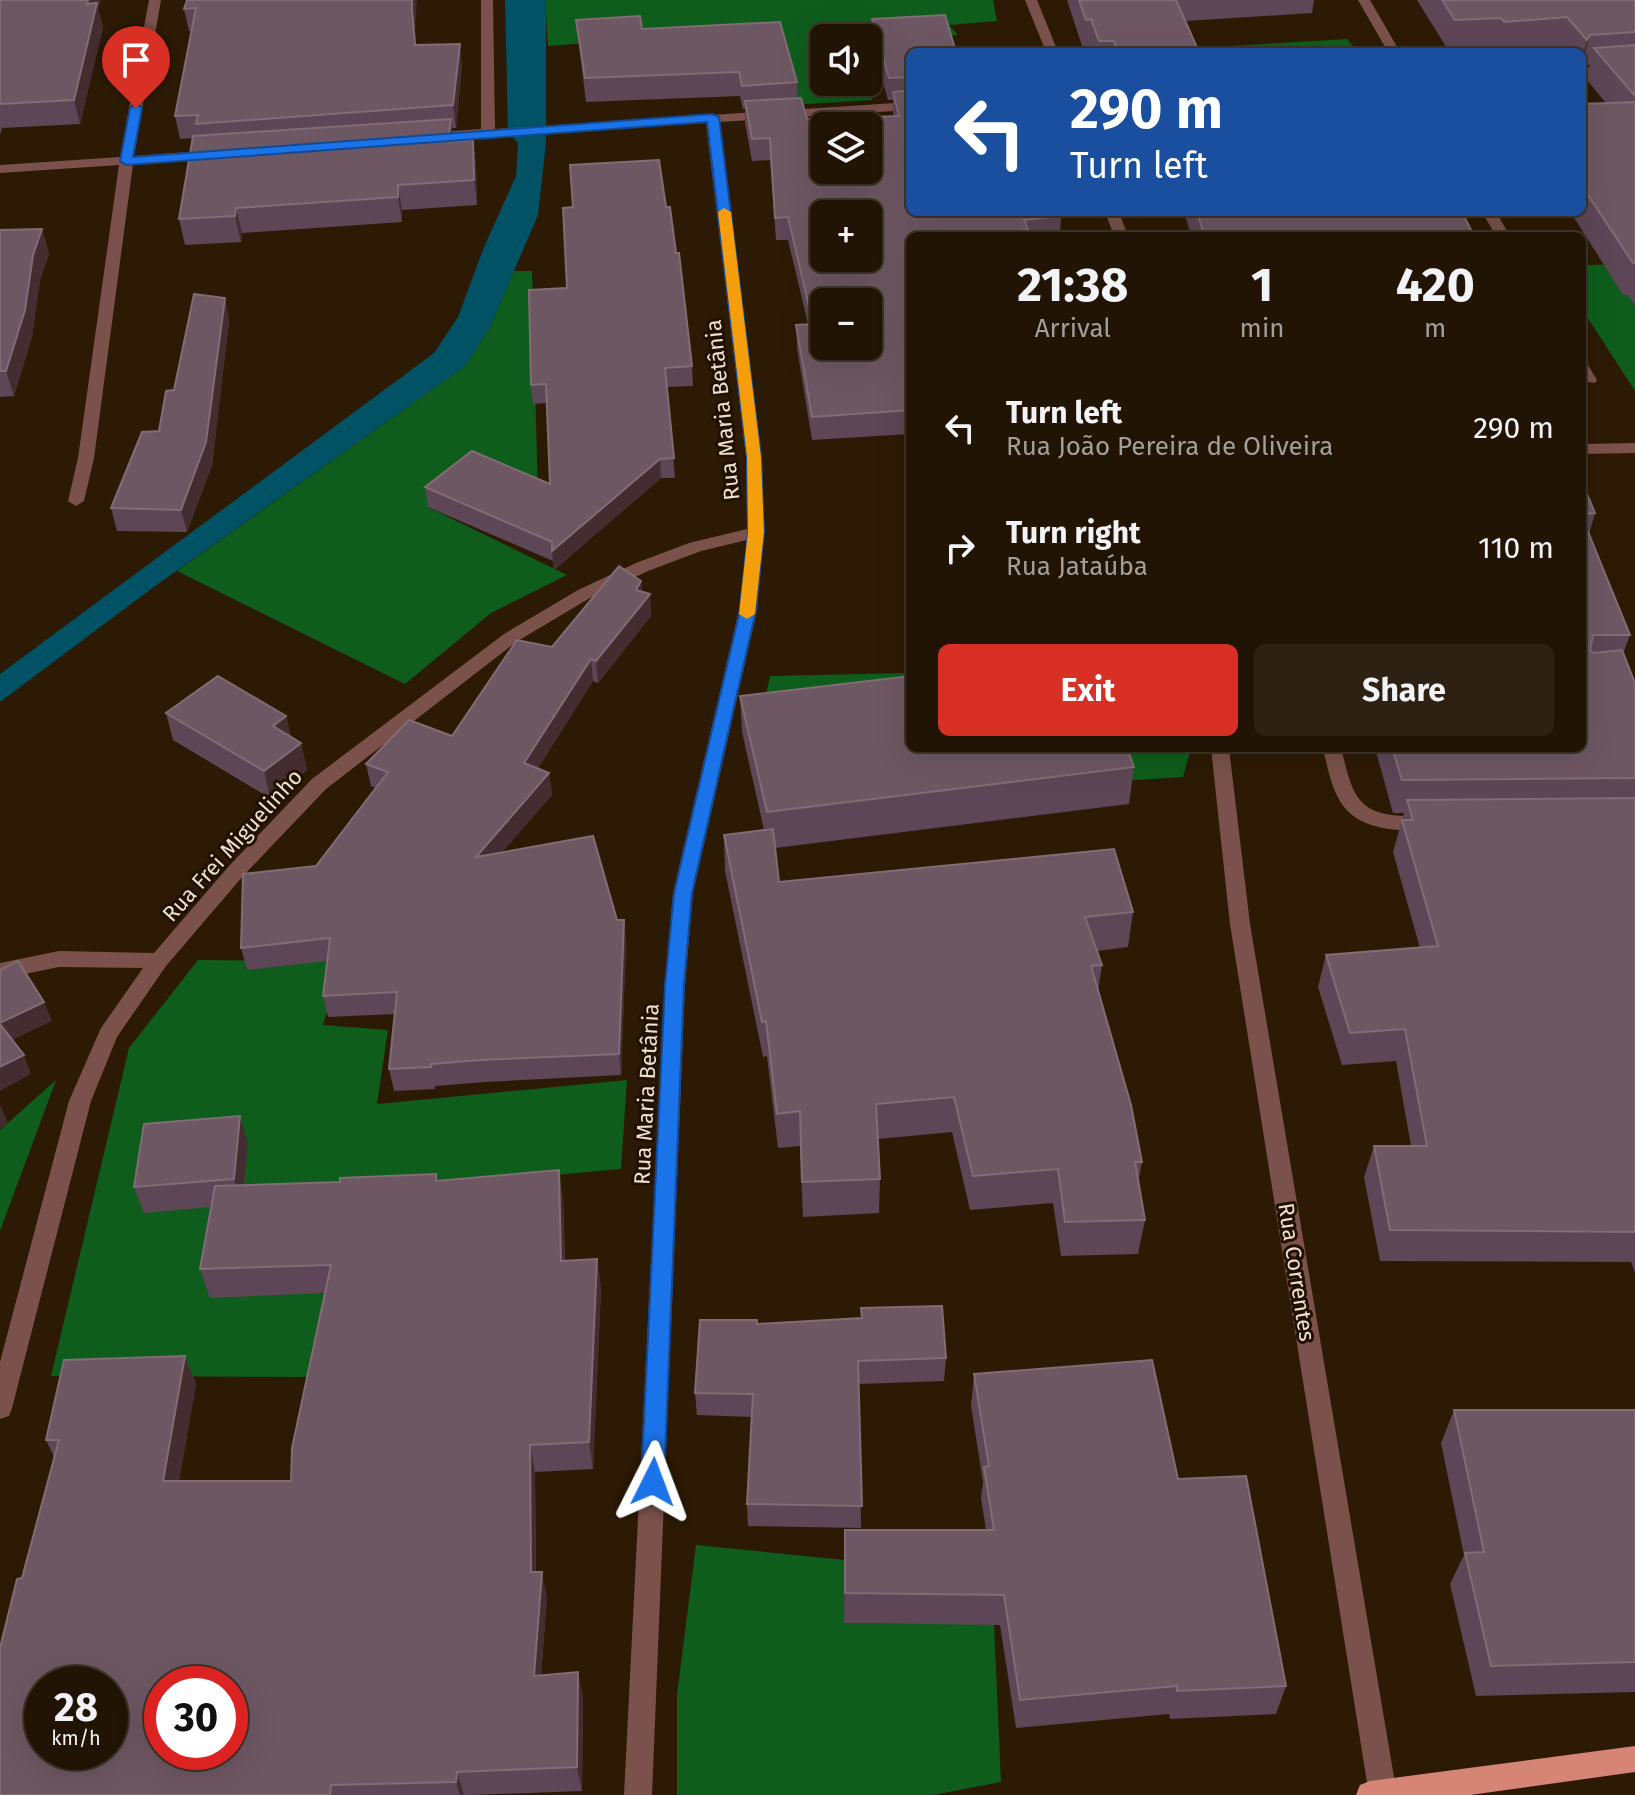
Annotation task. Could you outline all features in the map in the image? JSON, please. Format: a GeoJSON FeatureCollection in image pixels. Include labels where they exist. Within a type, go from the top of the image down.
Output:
{"type":"FeatureCollection","features":[{"type":"Feature","properties":{"kind":"main road"},"geometry":{"type":"LineString","coordinates":[[1379,1794],[1635,1759]]}},
{"type":"Feature","properties":{"kind":"street"},"geometry":{"type":"LineString","coordinates":[[76,501],[86,458],[126,161],[155,0]]}},
{"type":"Feature","properties":{"kind":"street"},"geometry":{"type":"LineString","coordinates":[[487,0],[488,133]]}},
{"type":"Feature","properties":{"kind":"street"},"geometry":{"type":"LineString","coordinates":[[1031,0],[1050,48]]}},
{"type":"Feature","properties":{"kind":"street"},"geometry":{"type":"LineString","coordinates":[[1364,0],[1392,48]]}},
{"type":"Feature","properties":{"kind":"street"},"geometry":{"type":"LineString","coordinates":[[1586,72],[1635,68]]}},
{"type":"Feature","properties":{"kind":"street"},"geometry":{"type":"LineString","coordinates":[[409,139],[906,106]]}},
{"type":"Feature","properties":{"kind":"street","name":"Rua Maria Betânia"},"geometry":{"type":"LineString","coordinates":[[638,1795],[675,985],[683,893],[748,610],[756,532],[754,457],[712,117]]}},
{"type":"Feature","properties":{"kind":"street"},"geometry":{"type":"LineString","coordinates":[[0,169],[236,153]]}},
{"type":"Feature","properties":{"kind":"street"},"geometry":{"type":"LineString","coordinates":[[1586,449],[1635,448]]}},
{"type":"Feature","properties":{"kind":"street","name":"Rua Frei Miguelinho"},"geometry":{"type":"LineString","coordinates":[[0,1408],[80,1101],[108,1034],[159,961],[236,871],[319,784],[510,638],[584,594],[642,567],[695,547],[756,532]]}},
{"type":"Feature","properties":{"kind":"street","name":"Rua Correntes"},"geometry":{"type":"LineString","coordinates":[[1220,752],[1240,924],[1379,1794]]}},
{"type":"Feature","properties":{"kind":"street"},"geometry":{"type":"LineString","coordinates":[[1333,752],[1346,801],[1357,813],[1380,823],[1455,823]]}},
{"type":"Feature","properties":{"kind":"street"},"geometry":{"type":"LineString","coordinates":[[0,971],[32,960],[91,956],[159,961]]}},
{"type":"Feature","properties":{"kind":"green space"},"geometry":{"type":"Polygon","coordinates":[[[545,0],[993,0],[997,21],[949,25],[958,35],[882,40],[882,24],[810,24],[810,96],[872,96],[872,100],[793,105],[641,39],[548,46],[545,0]]]}},
{"type":"Feature","properties":{"kind":"green space"},"geometry":{"type":"Polygon","coordinates":[[[1347,39],[1355,48],[1231,48],[1347,39]]]}},
{"type":"Feature","properties":{"kind":"green space"},"geometry":{"type":"Polygon","coordinates":[[[1635,264],[1635,391],[1586,315],[1586,265],[1635,264]]]}},
{"type":"Feature","properties":{"kind":"green space"},"geometry":{"type":"Polygon","coordinates":[[[514,271],[532,271],[538,497],[428,507],[567,575],[491,613],[405,684],[177,571],[465,366],[490,327],[514,271]]]}},
{"type":"Feature","properties":{"kind":"green space"},"geometry":{"type":"Polygon","coordinates":[[[906,673],[906,712],[759,730],[770,676],[906,673]]]}},
{"type":"Feature","properties":{"kind":"green space"},"geometry":{"type":"Polygon","coordinates":[[[952,752],[1190,752],[1183,777],[1121,781],[952,752]]]}},
{"type":"Feature","properties":{"kind":"green space"},"geometry":{"type":"Polygon","coordinates":[[[198,960],[342,961],[323,1025],[388,1030],[377,1104],[627,1080],[621,1169],[281,1200],[338,1298],[321,1377],[51,1376],[129,1048],[198,960]]]}},
{"type":"Feature","properties":{"kind":"green space"},"geometry":{"type":"Polygon","coordinates":[[[56,1080],[0,1231],[0,1130],[56,1080]]]}},
{"type":"Feature","properties":{"kind":"green space"},"geometry":{"type":"Polygon","coordinates":[[[696,1545],[845,1560],[844,1623],[994,1624],[1001,1782],[933,1795],[677,1795],[677,1695],[696,1545]]]}},
{"type":"Feature","properties":{"kind":"water"},"geometry":{"type":"Polygon","coordinates":[[[505,0],[546,0],[546,143],[538,215],[490,327],[465,366],[151,589],[0,702],[0,674],[434,353],[458,317],[484,247],[516,176],[518,143],[508,132],[505,0]]]}},
{"type":"Feature","properties":{"kind":"building"},"geometry":{"type":"Polygon","coordinates":[[[0,0],[88,0],[87,4],[97,3],[74,100],[0,104],[0,0]]]}},
{"type":"Feature","properties":{"kind":"building"},"geometry":{"type":"Polygon","coordinates":[[[187,0],[412,0],[415,45],[460,44],[453,105],[196,124],[198,115],[175,116],[196,8],[184,9],[187,0]]]}},
{"type":"Feature","properties":{"kind":"building"},"geometry":{"type":"Polygon","coordinates":[[[1079,0],[1176,0],[1197,48],[1117,48],[1114,41],[1099,41],[1091,19],[1086,20],[1079,0]]]}},
{"type":"Feature","properties":{"kind":"building"},"geometry":{"type":"Polygon","coordinates":[[[1442,0],[1635,0],[1635,32],[1590,35],[1587,40],[1567,17],[1504,22],[1501,18],[1455,20],[1442,0]]]}},
{"type":"Feature","properties":{"kind":"building"},"geometry":{"type":"Polygon","coordinates":[[[945,15],[955,48],[906,48],[906,77],[889,78],[882,54],[882,24],[873,24],[872,19],[945,15]]]}},
{"type":"Feature","properties":{"kind":"building"},"geometry":{"type":"Polygon","coordinates":[[[640,16],[642,29],[780,22],[797,82],[742,86],[739,72],[585,78],[576,20],[640,16]]]}},
{"type":"Feature","properties":{"kind":"building"},"geometry":{"type":"Polygon","coordinates":[[[1635,45],[1635,96],[1594,48],[1635,45]]]}},
{"type":"Feature","properties":{"kind":"building"},"geometry":{"type":"Polygon","coordinates":[[[906,90],[906,216],[1061,216],[1024,220],[1028,230],[906,232],[906,410],[812,417],[796,325],[810,324],[810,360],[882,360],[882,288],[810,288],[810,311],[788,217],[775,218],[770,138],[752,139],[745,101],[801,98],[807,119],[810,119],[810,184],[882,184],[882,117],[899,116],[893,92],[906,90]]]}},
{"type":"Feature","properties":{"kind":"building"},"geometry":{"type":"Polygon","coordinates":[[[1635,102],[1635,263],[1586,192],[1586,104],[1635,102]]]}},
{"type":"Feature","properties":{"kind":"building"},"geometry":{"type":"Polygon","coordinates":[[[451,119],[448,142],[473,140],[474,180],[398,185],[398,197],[236,208],[235,216],[179,219],[193,136],[451,119]]]}},
{"type":"Feature","properties":{"kind":"building"},"geometry":{"type":"Polygon","coordinates":[[[659,160],[666,207],[670,207],[676,253],[679,253],[692,366],[665,368],[674,458],[660,459],[552,551],[552,542],[425,487],[472,451],[550,484],[546,384],[531,385],[529,290],[567,288],[563,208],[573,207],[570,165],[659,160]]]}},
{"type":"Feature","properties":{"kind":"building"},"geometry":{"type":"Polygon","coordinates":[[[1198,216],[1464,216],[1472,232],[1183,232],[1203,231],[1198,216]]]}},
{"type":"Feature","properties":{"kind":"building"},"geometry":{"type":"Polygon","coordinates":[[[42,229],[33,255],[25,310],[6,371],[0,371],[0,230],[42,229]]]}},
{"type":"Feature","properties":{"kind":"building"},"geometry":{"type":"Polygon","coordinates":[[[194,294],[225,298],[206,442],[181,510],[111,508],[142,432],[159,431],[166,391],[174,390],[194,294]]]}},
{"type":"Feature","properties":{"kind":"building"},"geometry":{"type":"Polygon","coordinates":[[[1586,492],[1595,513],[1586,514],[1586,492]]]}},
{"type":"Feature","properties":{"kind":"building"},"geometry":{"type":"Polygon","coordinates":[[[1586,527],[1630,635],[1593,635],[1590,650],[1593,653],[1622,650],[1635,683],[1635,778],[1402,780],[1393,752],[1586,752],[1586,527]]]}},
{"type":"Feature","properties":{"kind":"building"},"geometry":{"type":"Polygon","coordinates":[[[619,566],[641,581],[636,590],[650,594],[596,661],[591,659],[524,763],[549,773],[476,857],[593,836],[617,920],[624,920],[619,1054],[481,1060],[389,1069],[397,992],[323,996],[330,938],[241,948],[243,874],[316,866],[388,772],[366,764],[409,720],[452,736],[517,640],[552,647],[619,566]]]}},
{"type":"Feature","properties":{"kind":"building"},"geometry":{"type":"Polygon","coordinates":[[[218,676],[286,716],[273,726],[301,743],[264,771],[166,713],[218,676]]]}},
{"type":"Feature","properties":{"kind":"building"},"geometry":{"type":"Polygon","coordinates":[[[906,676],[906,752],[1128,752],[1134,767],[767,812],[740,696],[906,676]]]}},
{"type":"Feature","properties":{"kind":"building"},"geometry":{"type":"Polygon","coordinates":[[[1635,798],[1635,1232],[1390,1230],[1374,1146],[1427,1146],[1405,1029],[1350,1033],[1326,955],[1438,946],[1402,820],[1413,820],[1407,800],[1635,798]]]}},
{"type":"Feature","properties":{"kind":"building"},"geometry":{"type":"Polygon","coordinates":[[[773,829],[779,882],[1114,849],[1133,912],[1085,917],[1102,965],[1091,966],[1131,1105],[1142,1162],[1135,1162],[1145,1220],[1065,1222],[1058,1169],[973,1176],[954,1097],[876,1104],[880,1179],[802,1182],[800,1111],[777,1114],[766,1021],[762,1022],[724,835],[773,829]]]}},
{"type":"Feature","properties":{"kind":"building"},"geometry":{"type":"Polygon","coordinates":[[[18,961],[44,1002],[0,1023],[0,970],[18,961]]]}},
{"type":"Feature","properties":{"kind":"building"},"geometry":{"type":"Polygon","coordinates":[[[0,1024],[24,1055],[0,1067],[0,1024]]]}},
{"type":"Feature","properties":{"kind":"building"},"geometry":{"type":"Polygon","coordinates":[[[240,1116],[234,1179],[134,1187],[144,1124],[240,1116]]]}},
{"type":"Feature","properties":{"kind":"building"},"geometry":{"type":"Polygon","coordinates":[[[559,1170],[561,1261],[597,1259],[589,1442],[530,1445],[531,1572],[542,1572],[534,1676],[578,1672],[577,1767],[457,1772],[456,1782],[331,1785],[330,1795],[0,1795],[0,1648],[17,1579],[22,1578],[59,1440],[46,1440],[64,1360],[185,1356],[163,1481],[291,1481],[292,1448],[331,1265],[200,1269],[215,1186],[340,1182],[340,1178],[436,1174],[436,1181],[559,1170]]]}},
{"type":"Feature","properties":{"kind":"building"},"geometry":{"type":"Polygon","coordinates":[[[942,1306],[946,1358],[858,1361],[862,1506],[747,1504],[753,1394],[695,1393],[700,1320],[757,1320],[757,1324],[862,1318],[861,1308],[942,1306]]]}},
{"type":"Feature","properties":{"kind":"building"},"geometry":{"type":"Polygon","coordinates":[[[1152,1360],[1178,1479],[1246,1476],[1286,1686],[1177,1691],[1177,1686],[1020,1700],[1004,1595],[845,1593],[845,1530],[994,1530],[984,1467],[989,1466],[974,1374],[1152,1360]]]}},
{"type":"Feature","properties":{"kind":"building"},"geometry":{"type":"Polygon","coordinates":[[[1454,1410],[1635,1410],[1635,1662],[1491,1666],[1465,1553],[1484,1552],[1454,1410]]]}},
{"type":"Feature","properties":{"kind":"slow traffic"},"geometry":{"type":"LineString","coordinates":[[724,212],[754,457],[756,532],[747,614]]}},
{"type":"Feature","properties":{"kind":"route"},"geometry":{"type":"LineString","coordinates":[[136,108],[126,161],[712,117],[754,457],[756,532],[748,610],[683,893],[675,985],[653,1482]]}}]}
